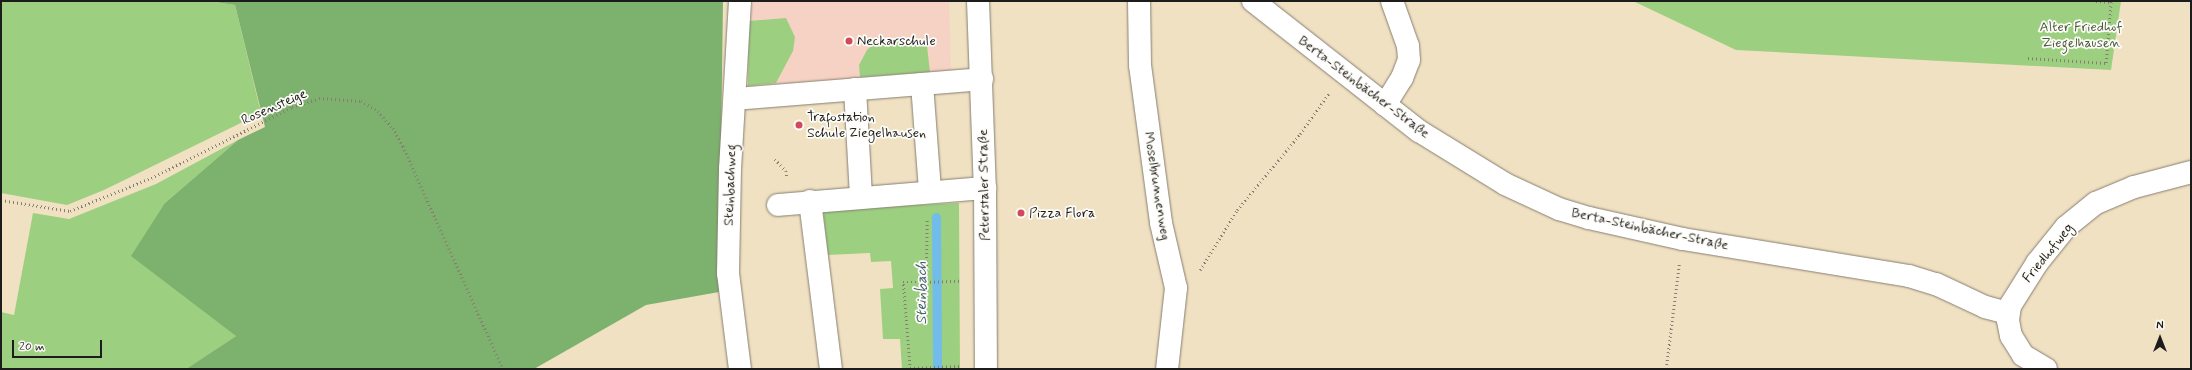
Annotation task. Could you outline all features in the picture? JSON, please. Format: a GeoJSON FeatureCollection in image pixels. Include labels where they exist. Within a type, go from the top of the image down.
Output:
{"type":"FeatureCollection","features":[{"type":"Feature","properties":{"kind":"street","name":"Steinbachweg"},"geometry":{"type":"LineString","coordinates":[[740,1],[730,169],[728,273],[740,369]]}},
{"type":"Feature","properties":{"kind":"street","name":"Peterstaler Straße"},"geometry":{"type":"LineString","coordinates":[[978,1],[985,188],[986,369]]}},
{"type":"Feature","properties":{"kind":"street","name":"Moselbrunnenweg"},"geometry":{"type":"LineString","coordinates":[[1140,1],[1141,73],[1161,223],[1176,288],[1167,369]]}},
{"type":"Feature","properties":{"kind":"street","name":"Berta-Steinbächer-Straße"},"geometry":{"type":"LineString","coordinates":[[1253,1],[1385,105],[1425,134],[1534,198],[1589,218],[1683,239],[1909,276],[1936,284],[1985,307],[2008,313]]}},
{"type":"Feature","properties":{"kind":"street"},"geometry":{"type":"LineString","coordinates":[[1385,105],[1402,78],[1409,60],[1408,46],[1392,1]]}},
{"type":"Feature","properties":{"kind":"street"},"geometry":{"type":"LineString","coordinates":[[735,98],[982,78]]}},
{"type":"Feature","properties":{"kind":"street"},"geometry":{"type":"LineString","coordinates":[[922,84],[930,191]]}},
{"type":"Feature","properties":{"kind":"street"},"geometry":{"type":"LineString","coordinates":[[855,88],[861,197]]}},
{"type":"Feature","properties":{"kind":"street","name":"Friedhofweg"},"geometry":{"type":"LineString","coordinates":[[2008,313],[2022,284],[2044,253],[2066,228],[2087,208],[2106,198],[2134,187],[2191,172]]}},
{"type":"Feature","properties":{"kind":"street"},"geometry":{"type":"LineString","coordinates":[[778,204],[930,191],[985,188]]}},
{"type":"Feature","properties":{"kind":"street"},"geometry":{"type":"LineString","coordinates":[[810,201],[831,369]]}},
{"type":"Feature","properties":{"kind":"street"},"geometry":{"type":"LineString","coordinates":[[2008,313],[2009,328],[2019,350],[2031,362],[2046,369]]}},
{"type":"Feature","properties":{"kind":"path"},"geometry":{"type":"LineString","coordinates":[[2028,58],[2106,62],[2111,2],[2096,1]]}},
{"type":"Feature","properties":{"kind":"path"},"geometry":{"type":"LineString","coordinates":[[1176,288],[1192,280],[1199,272],[1237,210],[1327,96]]}},
{"type":"Feature","properties":{"kind":"path","name":"Rosensteige"},"geometry":{"type":"LineString","coordinates":[[1,200],[70,210],[151,178],[292,106],[319,98],[361,101],[378,111],[393,128],[403,146],[503,369]]}},
{"type":"Feature","properties":{"kind":"path"},"geometry":{"type":"LineString","coordinates":[[926,282],[925,230],[930,191]]}},
{"type":"Feature","properties":{"kind":"path"},"geometry":{"type":"LineString","coordinates":[[1666,369],[1683,239]]}},
{"type":"Feature","properties":{"kind":"path"},"geometry":{"type":"LineString","coordinates":[[961,366],[910,368],[903,282],[965,281]]}},
{"type":"Feature","properties":{"kind":"shaded area","name":"Neckarschule"},"geometry":{"type":"Polygon","coordinates":[[[753,1],[949,1],[951,71],[748,86],[749,21],[753,1]]]}},
{"type":"Feature","properties":{"kind":"green space"},"geometry":{"type":"Polygon","coordinates":[[[1,1],[208,1],[235,5],[261,113],[104,190],[67,205],[1,193],[1,1]]]}},
{"type":"Feature","properties":{"kind":"green space"},"geometry":{"type":"Polygon","coordinates":[[[208,1],[723,1],[719,292],[646,305],[534,369],[186,369],[236,336],[131,256],[165,203],[238,140],[265,127],[235,5],[208,1]]]}},
{"type":"Feature","properties":{"kind":"green space","name":"Alter Friedhof Ziegelhausen"},"geometry":{"type":"Polygon","coordinates":[[[1633,1],[2121,1],[2111,70],[1736,50],[1633,1]]]}},
{"type":"Feature","properties":{"kind":"green space"},"geometry":{"type":"Polygon","coordinates":[[[786,18],[795,37],[793,51],[776,83],[748,86],[749,21],[786,18]]]}},
{"type":"Feature","properties":{"kind":"green space"},"geometry":{"type":"Polygon","coordinates":[[[903,39],[918,40],[927,46],[930,72],[860,77],[859,65],[867,50],[873,44],[903,39]]]}},
{"type":"Feature","properties":{"kind":"green space"},"geometry":{"type":"Polygon","coordinates":[[[238,140],[165,203],[236,336],[186,369],[1,369],[1,312],[14,315],[33,213],[69,219],[156,184],[238,140]]]}},
{"type":"Feature","properties":{"kind":"green space"},"geometry":{"type":"Polygon","coordinates":[[[959,203],[960,369],[902,369],[900,339],[883,339],[880,289],[893,288],[891,261],[871,262],[870,253],[828,255],[823,210],[959,203]]]}},
{"type":"Feature","properties":{"kind":"waterway","name":"Steinbach"},"geometry":{"type":"LineString","coordinates":[[936,217],[937,369]]}},
{"type":"Feature","properties":{"kind":"place","name":"Neckarschule"},"geometry":{"type":"Point","coordinates":[849,41]}},
{"type":"Feature","properties":{"kind":"place","name":"Trafostation Schule Ziegelhausen"},"geometry":{"type":"Point","coordinates":[799,125]}},
{"type":"Feature","properties":{"kind":"place","name":"Pizza Flora"},"geometry":{"type":"Point","coordinates":[1021,213]}}]}
